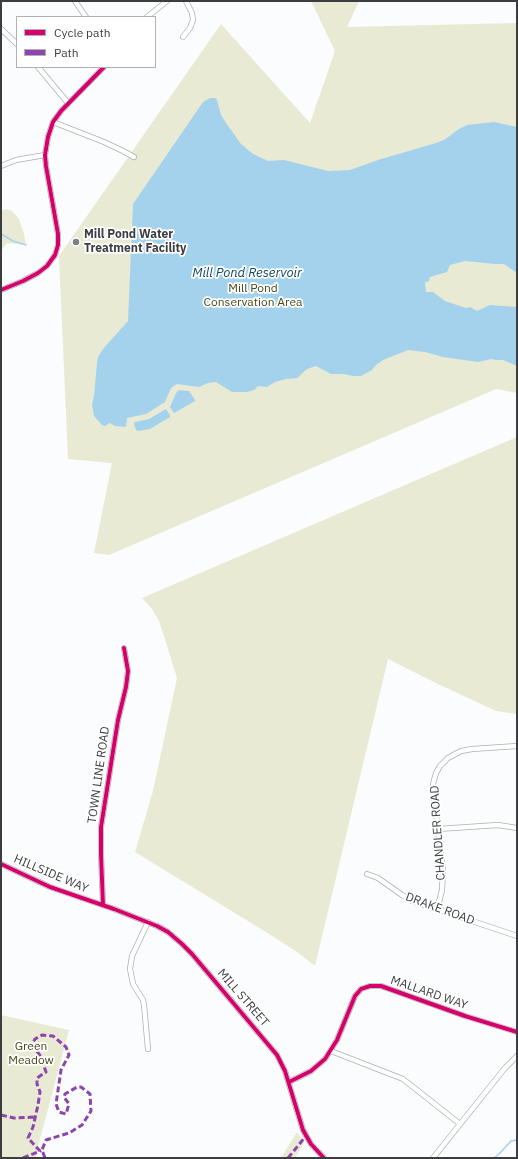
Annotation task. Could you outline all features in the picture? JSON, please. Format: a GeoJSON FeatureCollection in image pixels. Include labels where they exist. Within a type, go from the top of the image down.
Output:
{"type":"FeatureCollection","features":[{"type":"Feature","properties":{"kind":"street"},"geometry":{"type":"LineString","coordinates":[[75,1],[85,16]]}},
{"type":"Feature","properties":{"kind":"street"},"geometry":{"type":"LineString","coordinates":[[148,16],[162,3],[167,1]]}},
{"type":"Feature","properties":{"kind":"street"},"geometry":{"type":"LineString","coordinates":[[183,37],[190,28],[192,20],[192,14],[186,1]]}},
{"type":"Feature","properties":{"kind":"street"},"geometry":{"type":"LineString","coordinates":[[1,29],[16,43]]}},
{"type":"Feature","properties":{"kind":"street"},"geometry":{"type":"LineString","coordinates":[[39,68],[68,103]]}},
{"type":"Feature","properties":{"kind":"street"},"geometry":{"type":"LineString","coordinates":[[1,290],[38,273],[47,266],[55,255],[58,245],[58,234],[46,173],[48,137],[53,122],[58,114],[103,68]]}},
{"type":"Feature","properties":{"kind":"street"},"geometry":{"type":"LineString","coordinates":[[53,122],[104,142],[134,157]]}},
{"type":"Feature","properties":{"kind":"street"},"geometry":{"type":"LineString","coordinates":[[1,166],[16,160],[46,155]]}},
{"type":"Feature","properties":{"kind":"street","name":"TOWN LINE ROAD"},"geometry":{"type":"LineString","coordinates":[[103,905],[101,854],[102,827],[116,726],[126,687],[128,671],[124,648]]}},
{"type":"Feature","properties":{"kind":"street","name":"CHANDLER ROAD"},"geometry":{"type":"LineString","coordinates":[[437,910],[442,890],[443,870],[434,797],[436,773],[445,761],[454,754],[465,750],[517,746]]}},
{"type":"Feature","properties":{"kind":"street"},"geometry":{"type":"LineString","coordinates":[[438,829],[498,825],[517,828]]}},
{"type":"Feature","properties":{"kind":"street","name":"HILLSIDE WAY"},"geometry":{"type":"LineString","coordinates":[[1,864],[50,887],[93,902]]}},
{"type":"Feature","properties":{"kind":"street","name":"DRAKE ROAD"},"geometry":{"type":"LineString","coordinates":[[367,874],[378,878],[407,899],[517,936]]}},
{"type":"Feature","properties":{"kind":"street","name":"MILL STREET"},"geometry":{"type":"LineString","coordinates":[[93,902],[148,922],[168,932],[192,954],[273,1049],[280,1060],[289,1082],[303,1130],[311,1144],[324,1158]]}},
{"type":"Feature","properties":{"kind":"street"},"geometry":{"type":"LineString","coordinates":[[148,922],[132,956],[130,970],[133,984],[143,1000],[148,1049]]}},
{"type":"Feature","properties":{"kind":"street","name":"MALLARD WAY"},"geometry":{"type":"LineString","coordinates":[[289,1082],[311,1071],[323,1061],[338,1040],[355,996],[361,989],[372,985],[381,986],[465,1016],[517,1032]]}},
{"type":"Feature","properties":{"kind":"street"},"geometry":{"type":"LineString","coordinates":[[331,1051],[402,1079],[460,1124]]}},
{"type":"Feature","properties":{"kind":"street"},"geometry":{"type":"LineString","coordinates":[[433,1158],[505,1068],[517,1056]]}},
{"type":"Feature","properties":{"kind":"green space","name":"Mill Pond Conservation Area"},"geometry":{"type":"Polygon","coordinates":[[[311,1],[359,1],[347,27],[517,23],[517,393],[496,389],[109,555],[94,553],[112,463],[68,459],[59,256],[221,24],[310,123],[335,51],[311,1]]]}},
{"type":"Feature","properties":{"kind":"green space"},"geometry":{"type":"Polygon","coordinates":[[[6,209],[12,211],[19,219],[26,245],[7,243],[1,253],[1,211],[6,209]]]}},
{"type":"Feature","properties":{"kind":"green space"},"geometry":{"type":"Polygon","coordinates":[[[517,437],[517,714],[496,711],[388,659],[315,966],[297,952],[266,932],[135,852],[153,791],[177,678],[159,621],[152,609],[142,598],[517,437]]]}},
{"type":"Feature","properties":{"kind":"green space","name":"Green Meadow"},"geometry":{"type":"Polygon","coordinates":[[[1,1015],[69,1030],[35,1158],[1,1158],[1,1015]]]}},
{"type":"Feature","properties":{"kind":"green space"},"geometry":{"type":"Polygon","coordinates":[[[297,1132],[304,1143],[295,1158],[281,1158],[297,1132]]]}},
{"type":"Feature","properties":{"kind":"water","name":"Mill Pond Reservoir"},"geometry":{"type":"Polygon","coordinates":[[[210,98],[215,98],[217,100],[221,115],[226,123],[241,144],[253,154],[268,161],[284,160],[328,171],[350,170],[436,143],[444,140],[467,125],[494,122],[517,127],[517,273],[504,264],[465,261],[450,265],[447,272],[430,277],[429,281],[425,283],[426,292],[433,292],[445,301],[466,308],[470,307],[477,311],[490,305],[517,307],[517,366],[503,360],[492,359],[478,362],[408,350],[383,360],[372,370],[361,376],[331,374],[316,366],[307,369],[297,378],[275,382],[267,387],[258,386],[254,390],[247,392],[232,392],[216,382],[208,383],[199,387],[177,384],[171,388],[165,402],[146,414],[127,418],[126,427],[115,426],[110,423],[105,426],[102,425],[94,416],[92,405],[97,363],[98,357],[103,349],[128,321],[133,204],[203,102],[210,98]]]}},
{"type":"Feature","properties":{"kind":"water"},"geometry":{"type":"Polygon","coordinates":[[[179,390],[189,391],[195,401],[174,413],[170,407],[176,393],[179,390]]]}},
{"type":"Feature","properties":{"kind":"water"},"geometry":{"type":"Polygon","coordinates":[[[166,409],[170,417],[150,429],[136,430],[134,424],[135,422],[149,419],[166,409]]]}},
{"type":"Feature","properties":{"kind":"waterway"},"geometry":{"type":"LineString","coordinates":[[1,234],[13,241],[26,245]]}},
{"type":"Feature","properties":{"kind":"waterway"},"geometry":{"type":"LineString","coordinates":[[494,1158],[511,1141],[517,1140]]}},
{"type":"Feature","properties":{"kind":"marked path"},"geometry":{"type":"LineString","coordinates":[[23,1158],[40,1151],[28,1138],[33,1127],[40,1092],[37,1084],[37,1078],[46,1072],[41,1057],[32,1044],[35,1039],[42,1035],[53,1036],[66,1047],[69,1055],[61,1070],[56,1104],[59,1112],[66,1114],[69,1104],[64,1097],[65,1094],[77,1087],[81,1087],[90,1094],[91,1111],[82,1125],[69,1133],[46,1140],[42,1150],[45,1158]]}},
{"type":"Feature","properties":{"kind":"marked path"},"geometry":{"type":"LineString","coordinates":[[1,1115],[14,1118],[36,1117]]}},
{"type":"Feature","properties":{"kind":"marked path"},"geometry":{"type":"LineString","coordinates":[[288,1158],[306,1136]]}},
{"type":"Feature","properties":{"kind":"cycle path"},"geometry":{"type":"LineString","coordinates":[[1,290],[38,273],[47,266],[55,255],[58,245],[58,234],[46,166],[45,155],[48,137],[53,122],[61,111],[103,68]]}},
{"type":"Feature","properties":{"kind":"cycle path"},"geometry":{"type":"LineString","coordinates":[[103,905],[101,827],[118,720],[126,687],[128,671],[124,648]]}},
{"type":"Feature","properties":{"kind":"cycle path"},"geometry":{"type":"LineString","coordinates":[[1,864],[50,887],[114,909],[157,926],[168,932],[182,944],[277,1055],[285,1071],[303,1130],[311,1144],[324,1158]]}},
{"type":"Feature","properties":{"kind":"cycle path"},"geometry":{"type":"LineString","coordinates":[[289,1082],[311,1071],[325,1059],[337,1040],[355,996],[361,989],[370,986],[381,986],[465,1016],[517,1032]]}},
{"type":"Feature","properties":{"kind":"place","name":"Mill Pond Water Treatment Facility"},"geometry":{"type":"Point","coordinates":[76,242]}}]}
